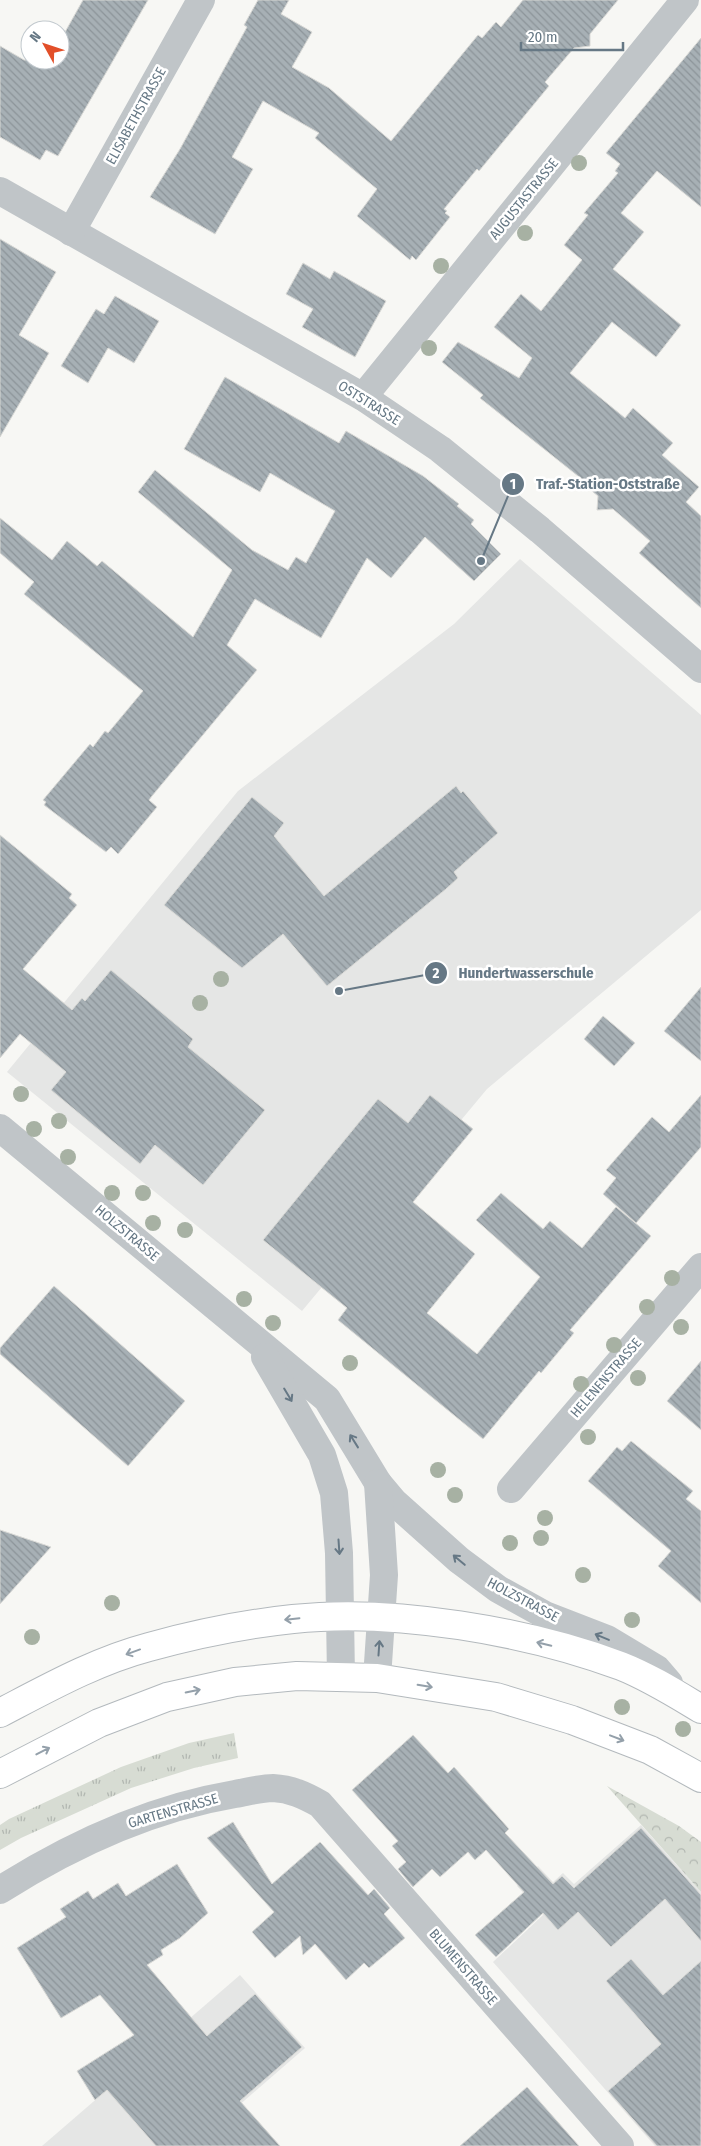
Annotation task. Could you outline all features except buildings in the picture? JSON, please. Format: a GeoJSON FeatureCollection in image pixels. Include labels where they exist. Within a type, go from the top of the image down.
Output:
{"type":"FeatureCollection","features":[{"type":"Feature","properties":{"kind":"main road"},"geometry":{"type":"LineString","coordinates":[[0,1713],[80,1672],[147,1647],[230,1628],[295,1619],[341,1617],[380,1618],[475,1627],[575,1651],[623,1667],[691,1703]]}},
{"type":"Feature","properties":{"kind":"main road"},"geometry":{"type":"LineString","coordinates":[[0,1774],[99,1723],[167,1697],[235,1682],[297,1676],[376,1678],[496,1697],[572,1720],[650,1750],[701,1778]]}},
{"type":"Feature","properties":{"kind":"street","name":"ELISABETHSTRASSE"},"geometry":{"type":"LineString","coordinates":[[71,232],[201,0]]}},
{"type":"Feature","properties":{"kind":"street","name":"AUGUSTASTRASSE"},"geometry":{"type":"LineString","coordinates":[[364,397],[685,0]]}},
{"type":"Feature","properties":{"kind":"street","name":"OSTSTRASSE"},"geometry":{"type":"LineString","coordinates":[[0,191],[364,397],[440,449],[540,530],[701,669]]}},
{"type":"Feature","properties":{"kind":"street","name":"HOLZSTRASSE"},"geometry":{"type":"LineString","coordinates":[[0,1128],[327,1399],[378,1483],[394,1502],[459,1560],[484,1580],[545,1615],[607,1639],[656,1669],[691,1703]]}},
{"type":"Feature","properties":{"kind":"street","name":"HELENENSTRASSE"},"geometry":{"type":"LineString","coordinates":[[511,1489],[701,1268]]}},
{"type":"Feature","properties":{"kind":"street","name":"HOLZSTRASSE"},"geometry":{"type":"LineString","coordinates":[[254,1339],[322,1455],[334,1493],[340,1553],[341,1677]]}},
{"type":"Feature","properties":{"kind":"street","name":"HOLZSTRASSE"},"geometry":{"type":"LineString","coordinates":[[376,1678],[384,1575],[378,1483]]}},
{"type":"Feature","properties":{"kind":"street","name":"GARTENSTRASSE"},"geometry":{"type":"LineString","coordinates":[[0,1890],[24,1875],[131,1822],[215,1798],[272,1788],[300,1793]]}},
{"type":"Feature","properties":{"kind":"street","name":"BLUMENSTRASSE"},"geometry":{"type":"LineString","coordinates":[[300,1793],[320,1804],[620,2146]]}},
{"type":"Feature","properties":{"kind":"shaded area"},"geometry":{"type":"Polygon","coordinates":[[[520,559],[701,715],[701,910],[487,1089],[302,1311],[7,1072],[238,791],[454,624],[520,559]]]}},
{"type":"Feature","properties":{"kind":"shaded area"},"geometry":{"type":"Polygon","coordinates":[[[641,1825],[701,1892],[701,2146],[655,2146],[493,1962],[543,1915],[517,1886],[538,1866],[553,1882],[563,1873],[574,1884],[641,1825]]]}},
{"type":"Feature","properties":{"kind":"shaded area"},"geometry":{"type":"Polygon","coordinates":[[[240,1975],[305,2048],[192,2146],[42,2146],[240,1975]]]}},
{"type":"Feature","properties":{"kind":"green space"},"geometry":{"type":"Polygon","coordinates":[[[234,1733],[238,1758],[194,1768],[131,1788],[21,1838],[0,1850],[0,1825],[9,1819],[121,1767],[189,1743],[234,1733]]]}},
{"type":"Feature","properties":{"kind":"green space"},"geometry":{"type":"Polygon","coordinates":[[[607,1786],[679,1826],[701,1842],[701,1892],[607,1786]]]}},
{"type":"Feature","properties":{"kind":"place","name":"Traf.-Station-Oststraße"},"geometry":{"type":"Point","coordinates":[481,561]}},
{"type":"Feature","properties":{"kind":"place","name":"Hundertwasserschule"},"geometry":{"type":"Point","coordinates":[339,991]}}]}
